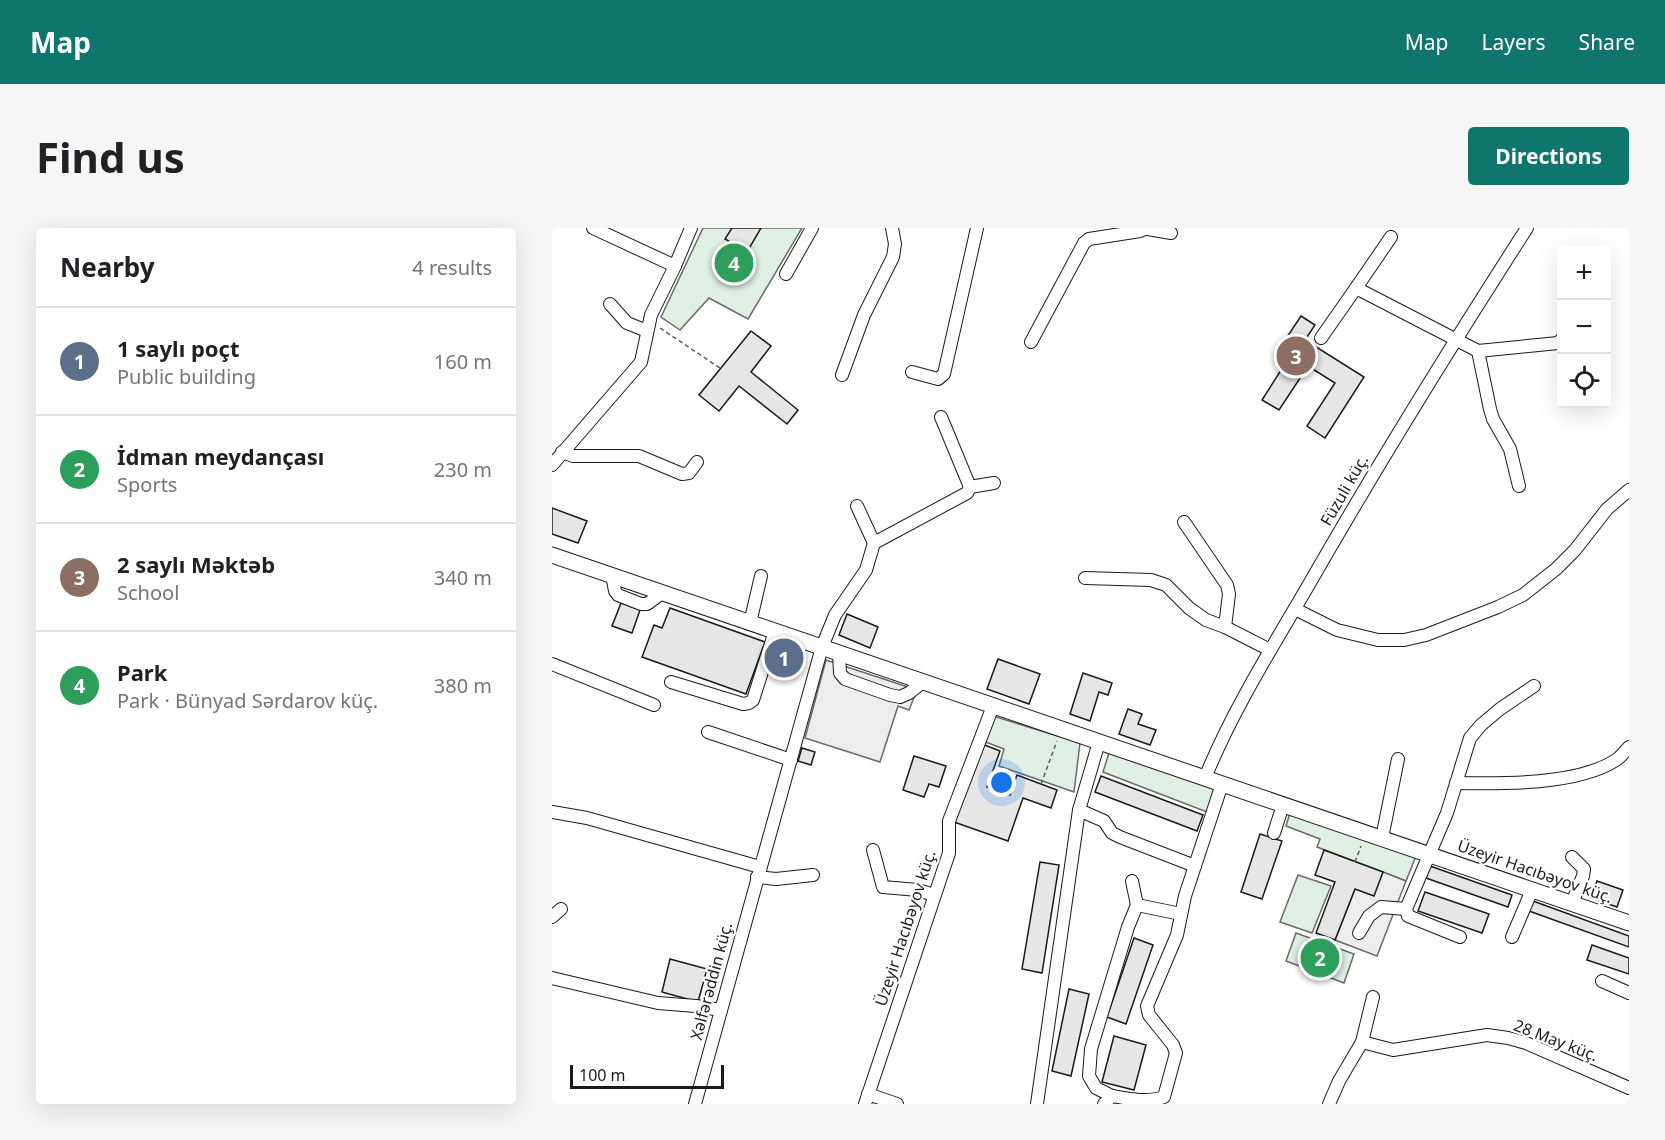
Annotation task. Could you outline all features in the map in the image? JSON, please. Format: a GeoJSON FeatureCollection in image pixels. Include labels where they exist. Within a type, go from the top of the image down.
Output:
{"type":"FeatureCollection","features":[{"type":"Feature","properties":{"kind":"main road","name":"Üzeyir Hacıbəyov küç."},"geometry":{"type":"LineString","coordinates":[[552,556],[1629,923]]}},
{"type":"Feature","properties":{"kind":"street"},"geometry":{"type":"LineString","coordinates":[[593,228],[675,266]]}},
{"type":"Feature","properties":{"kind":"street"},"geometry":{"type":"LineString","coordinates":[[552,465],[636,369],[644,351],[648,326],[655,305],[691,228]]}},
{"type":"Feature","properties":{"kind":"street"},"geometry":{"type":"LineString","coordinates":[[786,274],[812,228]]}},
{"type":"Feature","properties":{"kind":"street"},"geometry":{"type":"LineString","coordinates":[[842,375],[864,315],[893,257],[895,244],[892,228]]}},
{"type":"Feature","properties":{"kind":"street"},"geometry":{"type":"LineString","coordinates":[[912,372],[938,379],[944,374],[977,228]]}},
{"type":"Feature","properties":{"kind":"street"},"geometry":{"type":"LineString","coordinates":[[1031,342],[1084,243],[1089,239],[1148,228],[1171,233]]}},
{"type":"Feature","properties":{"kind":"street","name":"Füzuli küç."},"geometry":{"type":"LineString","coordinates":[[1205,778],[1214,755],[1270,650],[1377,467],[1527,228]]}},
{"type":"Feature","properties":{"kind":"street"},"geometry":{"type":"LineString","coordinates":[[1321,338],[1391,237]]}},
{"type":"Feature","properties":{"kind":"street"},"geometry":{"type":"LineString","coordinates":[[1356,288],[1478,351],[1557,342]]}},
{"type":"Feature","properties":{"kind":"street"},"geometry":{"type":"LineString","coordinates":[[610,304],[627,323],[648,326]]}},
{"type":"Feature","properties":{"kind":"street"},"geometry":{"type":"LineString","coordinates":[[1478,351],[1490,409],[1510,449],[1519,486]]}},
{"type":"Feature","properties":{"kind":"street"},"geometry":{"type":"LineString","coordinates":[[874,543],[967,493],[970,487],[940,417]]}},
{"type":"Feature","properties":{"kind":"street"},"geometry":{"type":"LineString","coordinates":[[562,452],[573,456],[639,456],[682,474],[688,472],[697,462]]}},
{"type":"Feature","properties":{"kind":"street"},"geometry":{"type":"LineString","coordinates":[[970,487],[994,483]]}},
{"type":"Feature","properties":{"kind":"street"},"geometry":{"type":"LineString","coordinates":[[1295,609],[1337,630],[1378,640],[1404,640],[1426,635],[1523,595],[1556,569],[1575,550],[1607,509],[1629,490]]}},
{"type":"Feature","properties":{"kind":"street"},"geometry":{"type":"LineString","coordinates":[[822,648],[835,615],[866,570],[874,543],[857,506]]}},
{"type":"Feature","properties":{"kind":"street"},"geometry":{"type":"LineString","coordinates":[[1184,522],[1227,585],[1229,594],[1225,627]]}},
{"type":"Feature","properties":{"kind":"street"},"geometry":{"type":"LineString","coordinates":[[750,623],[761,576]]}},
{"type":"Feature","properties":{"kind":"street"},"geometry":{"type":"LineString","coordinates":[[1085,578],[1151,580],[1166,585],[1189,608],[1206,620],[1270,650]]}},
{"type":"Feature","properties":{"kind":"street"},"geometry":{"type":"LineString","coordinates":[[671,682],[743,704],[749,703],[753,700],[775,631]]}},
{"type":"Feature","properties":{"kind":"street","name":"Xəlfərəddin küç."},"geometry":{"type":"LineString","coordinates":[[695,1104],[822,648]]}},
{"type":"Feature","properties":{"kind":"street"},"geometry":{"type":"LineString","coordinates":[[839,653],[840,673],[845,679],[890,695],[900,697],[923,682]]}},
{"type":"Feature","properties":{"kind":"street"},"geometry":{"type":"LineString","coordinates":[[552,664],[654,705]]}},
{"type":"Feature","properties":{"kind":"street","name":"Üzeyir Hacıbəyov küç."},"geometry":{"type":"LineString","coordinates":[[1406,909],[1428,854],[1448,813],[1470,738],[1494,714],[1534,686]]}},
{"type":"Feature","properties":{"kind":"street","name":"Üzeyir Hacıbəyov küç."},"geometry":{"type":"LineString","coordinates":[[897,1104],[866,1099],[949,853],[949,821],[993,706]]}},
{"type":"Feature","properties":{"kind":"street"},"geometry":{"type":"LineString","coordinates":[[708,732],[791,760]]}},
{"type":"Feature","properties":{"kind":"street"},"geometry":{"type":"LineString","coordinates":[[1037,1104],[1079,810],[1099,742]]}},
{"type":"Feature","properties":{"kind":"street"},"geometry":{"type":"LineString","coordinates":[[1456,783],[1514,784],[1583,774],[1617,760],[1629,747]]}},
{"type":"Feature","properties":{"kind":"street"},"geometry":{"type":"LineString","coordinates":[[1382,838],[1398,759]]}},
{"type":"Feature","properties":{"kind":"street"},"geometry":{"type":"LineString","coordinates":[[1132,881],[1137,905],[1128,927],[1091,1049],[1089,1076],[1096,1089],[1108,1100],[1165,1101],[1176,1053],[1173,1045],[1149,1015],[1147,1006],[1171,951],[1195,866],[1222,784]]}},
{"type":"Feature","properties":{"kind":"street"},"geometry":{"type":"LineString","coordinates":[[1274,833],[1283,805]]}},
{"type":"Feature","properties":{"kind":"street"},"geometry":{"type":"LineString","coordinates":[[1079,810],[1104,821],[1112,833],[1120,837],[1195,866]]}},
{"type":"Feature","properties":{"kind":"street"},"geometry":{"type":"LineString","coordinates":[[552,812],[587,818],[776,879],[813,874]]}},
{"type":"Feature","properties":{"kind":"street"},"geometry":{"type":"LineString","coordinates":[[873,850],[883,886],[918,890],[934,895]]}},
{"type":"Feature","properties":{"kind":"street"},"geometry":{"type":"LineString","coordinates":[[1572,857],[1584,869],[1572,903]]}},
{"type":"Feature","properties":{"kind":"street"},"geometry":{"type":"LineString","coordinates":[[1512,937],[1532,890]]}},
{"type":"Feature","properties":{"kind":"street"},"geometry":{"type":"LineString","coordinates":[[1137,905],[1181,914]]}},
{"type":"Feature","properties":{"kind":"street"},"geometry":{"type":"LineString","coordinates":[[1359,933],[1369,916],[1382,907],[1406,909],[1408,916],[1415,920],[1460,937]]}},
{"type":"Feature","properties":{"kind":"street"},"geometry":{"type":"LineString","coordinates":[[552,978],[658,1003],[702,1006],[721,1010]]}},
{"type":"Feature","properties":{"kind":"street"},"geometry":{"type":"LineString","coordinates":[[1602,981],[1629,993]]}},
{"type":"Feature","properties":{"kind":"street"},"geometry":{"type":"LineString","coordinates":[[1329,1104],[1339,1081],[1362,1042],[1373,997]]}},
{"type":"Feature","properties":{"kind":"street","name":"28 May küç."},"geometry":{"type":"LineString","coordinates":[[1362,1042],[1393,1050],[1487,1035],[1508,1038],[1526,1043],[1629,1088]]}},
{"type":"Feature","properties":{"kind":"path"},"geometry":{"type":"LineString","coordinates":[[648,326],[720,368]]}},
{"type":"Feature","properties":{"kind":"path"},"geometry":{"type":"LineString","coordinates":[[1041,784],[1062,729]]}},
{"type":"Feature","properties":{"kind":"path"},"geometry":{"type":"LineString","coordinates":[[1355,862],[1366,833]]}},
{"type":"Feature","properties":{"kind":"green space"},"geometry":{"type":"Polygon","coordinates":[[[703,228],[802,228],[748,319],[709,298],[680,330],[661,317],[703,228]]]}},
{"type":"Feature","properties":{"kind":"green space"},"geometry":{"type":"Polygon","coordinates":[[[993,716],[1080,743],[1074,792],[999,766],[1004,749],[983,741],[993,716]]]}},
{"type":"Feature","properties":{"kind":"green space"},"geometry":{"type":"Polygon","coordinates":[[[1109,753],[1214,789],[1207,812],[1103,772],[1109,753]]]}},
{"type":"Feature","properties":{"kind":"green space"},"geometry":{"type":"Polygon","coordinates":[[[1290,813],[1416,856],[1406,881],[1317,847],[1320,839],[1286,826],[1290,813]]]}},
{"type":"Feature","properties":{"kind":"green space"},"geometry":{"type":"Polygon","coordinates":[[[1298,875],[1331,886],[1312,933],[1280,922],[1298,875]]]}},
{"type":"Feature","properties":{"kind":"green space"},"geometry":{"type":"Polygon","coordinates":[[[1296,933],[1354,954],[1344,983],[1286,961],[1296,933]]]}},
{"type":"Feature","properties":{"kind":"shaded area"},"geometry":{"type":"Polygon","coordinates":[[[826,660],[917,690],[909,710],[898,706],[880,762],[805,738],[826,660]]]}},
{"type":"Feature","properties":{"kind":"shaded area"},"geometry":{"type":"Polygon","coordinates":[[[1383,872],[1406,881],[1377,956],[1335,940],[1355,889],[1383,872]]]}},
{"type":"Feature","properties":{"kind":"building"},"geometry":{"type":"Polygon","coordinates":[[[732,228],[761,228],[747,252],[725,239],[732,228]]]}},
{"type":"Feature","properties":{"kind":"building"},"geometry":{"type":"Polygon","coordinates":[[[1301,316],[1315,325],[1305,340],[1364,377],[1325,438],[1307,426],[1335,383],[1308,366],[1279,410],[1262,400],[1290,356],[1279,349],[1301,316]]]}},
{"type":"Feature","properties":{"kind":"building"},"geometry":{"type":"Polygon","coordinates":[[[751,331],[771,346],[751,372],[798,410],[787,424],[739,386],[719,411],[699,395],[751,331]]]}},
{"type":"Feature","properties":{"kind":"building"},"geometry":{"type":"Polygon","coordinates":[[[552,508],[587,521],[578,543],[552,534],[552,508]]]}},
{"type":"Feature","properties":{"kind":"building"},"geometry":{"type":"Polygon","coordinates":[[[621,603],[640,610],[632,633],[612,626],[621,603]]]}},
{"type":"Feature","properties":{"kind":"building"},"geometry":{"type":"Polygon","coordinates":[[[670,608],[765,642],[746,694],[642,657],[654,625],[662,628],[670,608]]]}},
{"type":"Feature","properties":{"kind":"building"},"geometry":{"type":"Polygon","coordinates":[[[847,614],[878,627],[870,648],[839,635],[847,614]]]}},
{"type":"Feature","properties":{"kind":"building"},"geometry":{"type":"Polygon","coordinates":[[[777,647],[797,655],[792,668],[772,661],[777,647]]]}},
{"type":"Feature","properties":{"kind":"building"},"geometry":{"type":"Polygon","coordinates":[[[998,659],[1040,674],[1029,704],[987,689],[998,659]]]}},
{"type":"Feature","properties":{"kind":"building"},"geometry":{"type":"Polygon","coordinates":[[[1083,673],[1112,683],[1108,695],[1099,692],[1090,721],[1070,714],[1083,673]]]}},
{"type":"Feature","properties":{"kind":"building"},"geometry":{"type":"Polygon","coordinates":[[[1128,709],[1142,714],[1138,724],[1156,730],[1150,745],[1119,734],[1128,709]]]}},
{"type":"Feature","properties":{"kind":"building"},"geometry":{"type":"Polygon","coordinates":[[[982,744],[1000,751],[987,787],[1010,795],[1017,775],[1057,790],[1051,808],[1023,798],[1008,841],[954,822],[982,744]]]}},
{"type":"Feature","properties":{"kind":"building"},"geometry":{"type":"Polygon","coordinates":[[[802,748],[815,752],[811,765],[798,761],[802,748]]]}},
{"type":"Feature","properties":{"kind":"building"},"geometry":{"type":"Polygon","coordinates":[[[914,756],[946,766],[939,787],[929,784],[924,797],[903,790],[914,756]]]}},
{"type":"Feature","properties":{"kind":"building"},"geometry":{"type":"Polygon","coordinates":[[[1101,776],[1203,815],[1197,831],[1095,792],[1101,776]]]}},
{"type":"Feature","properties":{"kind":"building"},"geometry":{"type":"Polygon","coordinates":[[[1260,834],[1282,841],[1262,899],[1241,892],[1260,834]]]}},
{"type":"Feature","properties":{"kind":"building"},"geometry":{"type":"Polygon","coordinates":[[[1324,850],[1383,872],[1374,896],[1355,889],[1335,940],[1316,933],[1335,882],[1315,875],[1324,850]]]}},
{"type":"Feature","properties":{"kind":"building"},"geometry":{"type":"Polygon","coordinates":[[[1040,862],[1059,865],[1042,973],[1022,969],[1040,862]]]}},
{"type":"Feature","properties":{"kind":"building"},"geometry":{"type":"Polygon","coordinates":[[[1430,866],[1512,895],[1508,907],[1426,878],[1430,866]]]}},
{"type":"Feature","properties":{"kind":"building"},"geometry":{"type":"Polygon","coordinates":[[[1597,881],[1623,890],[1617,907],[1591,898],[1597,881]]]}},
{"type":"Feature","properties":{"kind":"building"},"geometry":{"type":"Polygon","coordinates":[[[1425,892],[1489,914],[1482,933],[1418,911],[1425,892]]]}},
{"type":"Feature","properties":{"kind":"building"},"geometry":{"type":"Polygon","coordinates":[[[1533,901],[1629,936],[1629,947],[1529,911],[1533,901]]]}},
{"type":"Feature","properties":{"kind":"building"},"geometry":{"type":"Polygon","coordinates":[[[1134,938],[1153,945],[1126,1024],[1107,1017],[1134,938]]]}},
{"type":"Feature","properties":{"kind":"building"},"geometry":{"type":"Polygon","coordinates":[[[1592,945],[1629,958],[1629,974],[1587,960],[1592,945]]]}},
{"type":"Feature","properties":{"kind":"building"},"geometry":{"type":"Polygon","coordinates":[[[670,959],[707,969],[698,1002],[662,992],[670,959]]]}},
{"type":"Feature","properties":{"kind":"building"},"geometry":{"type":"Polygon","coordinates":[[[1069,989],[1089,994],[1071,1076],[1052,1071],[1069,989]]]}},
{"type":"Feature","properties":{"kind":"building"},"geometry":{"type":"Polygon","coordinates":[[[1114,1036],[1146,1045],[1134,1090],[1102,1082],[1114,1036]]]}},
{"type":"Feature","properties":{"kind":"place","name":"Park"},"geometry":{"type":"Point","coordinates":[734,263]}},
{"type":"Feature","properties":{"kind":"place","name":"2 saylı Məktəb"},"geometry":{"type":"Point","coordinates":[1296,356]}},
{"type":"Feature","properties":{"kind":"place","name":"1 saylı poçt"},"geometry":{"type":"Point","coordinates":[784,658]}},
{"type":"Feature","properties":{"kind":"place","name":"İdman meydançası"},"geometry":{"type":"Point","coordinates":[1320,958]}}]}
